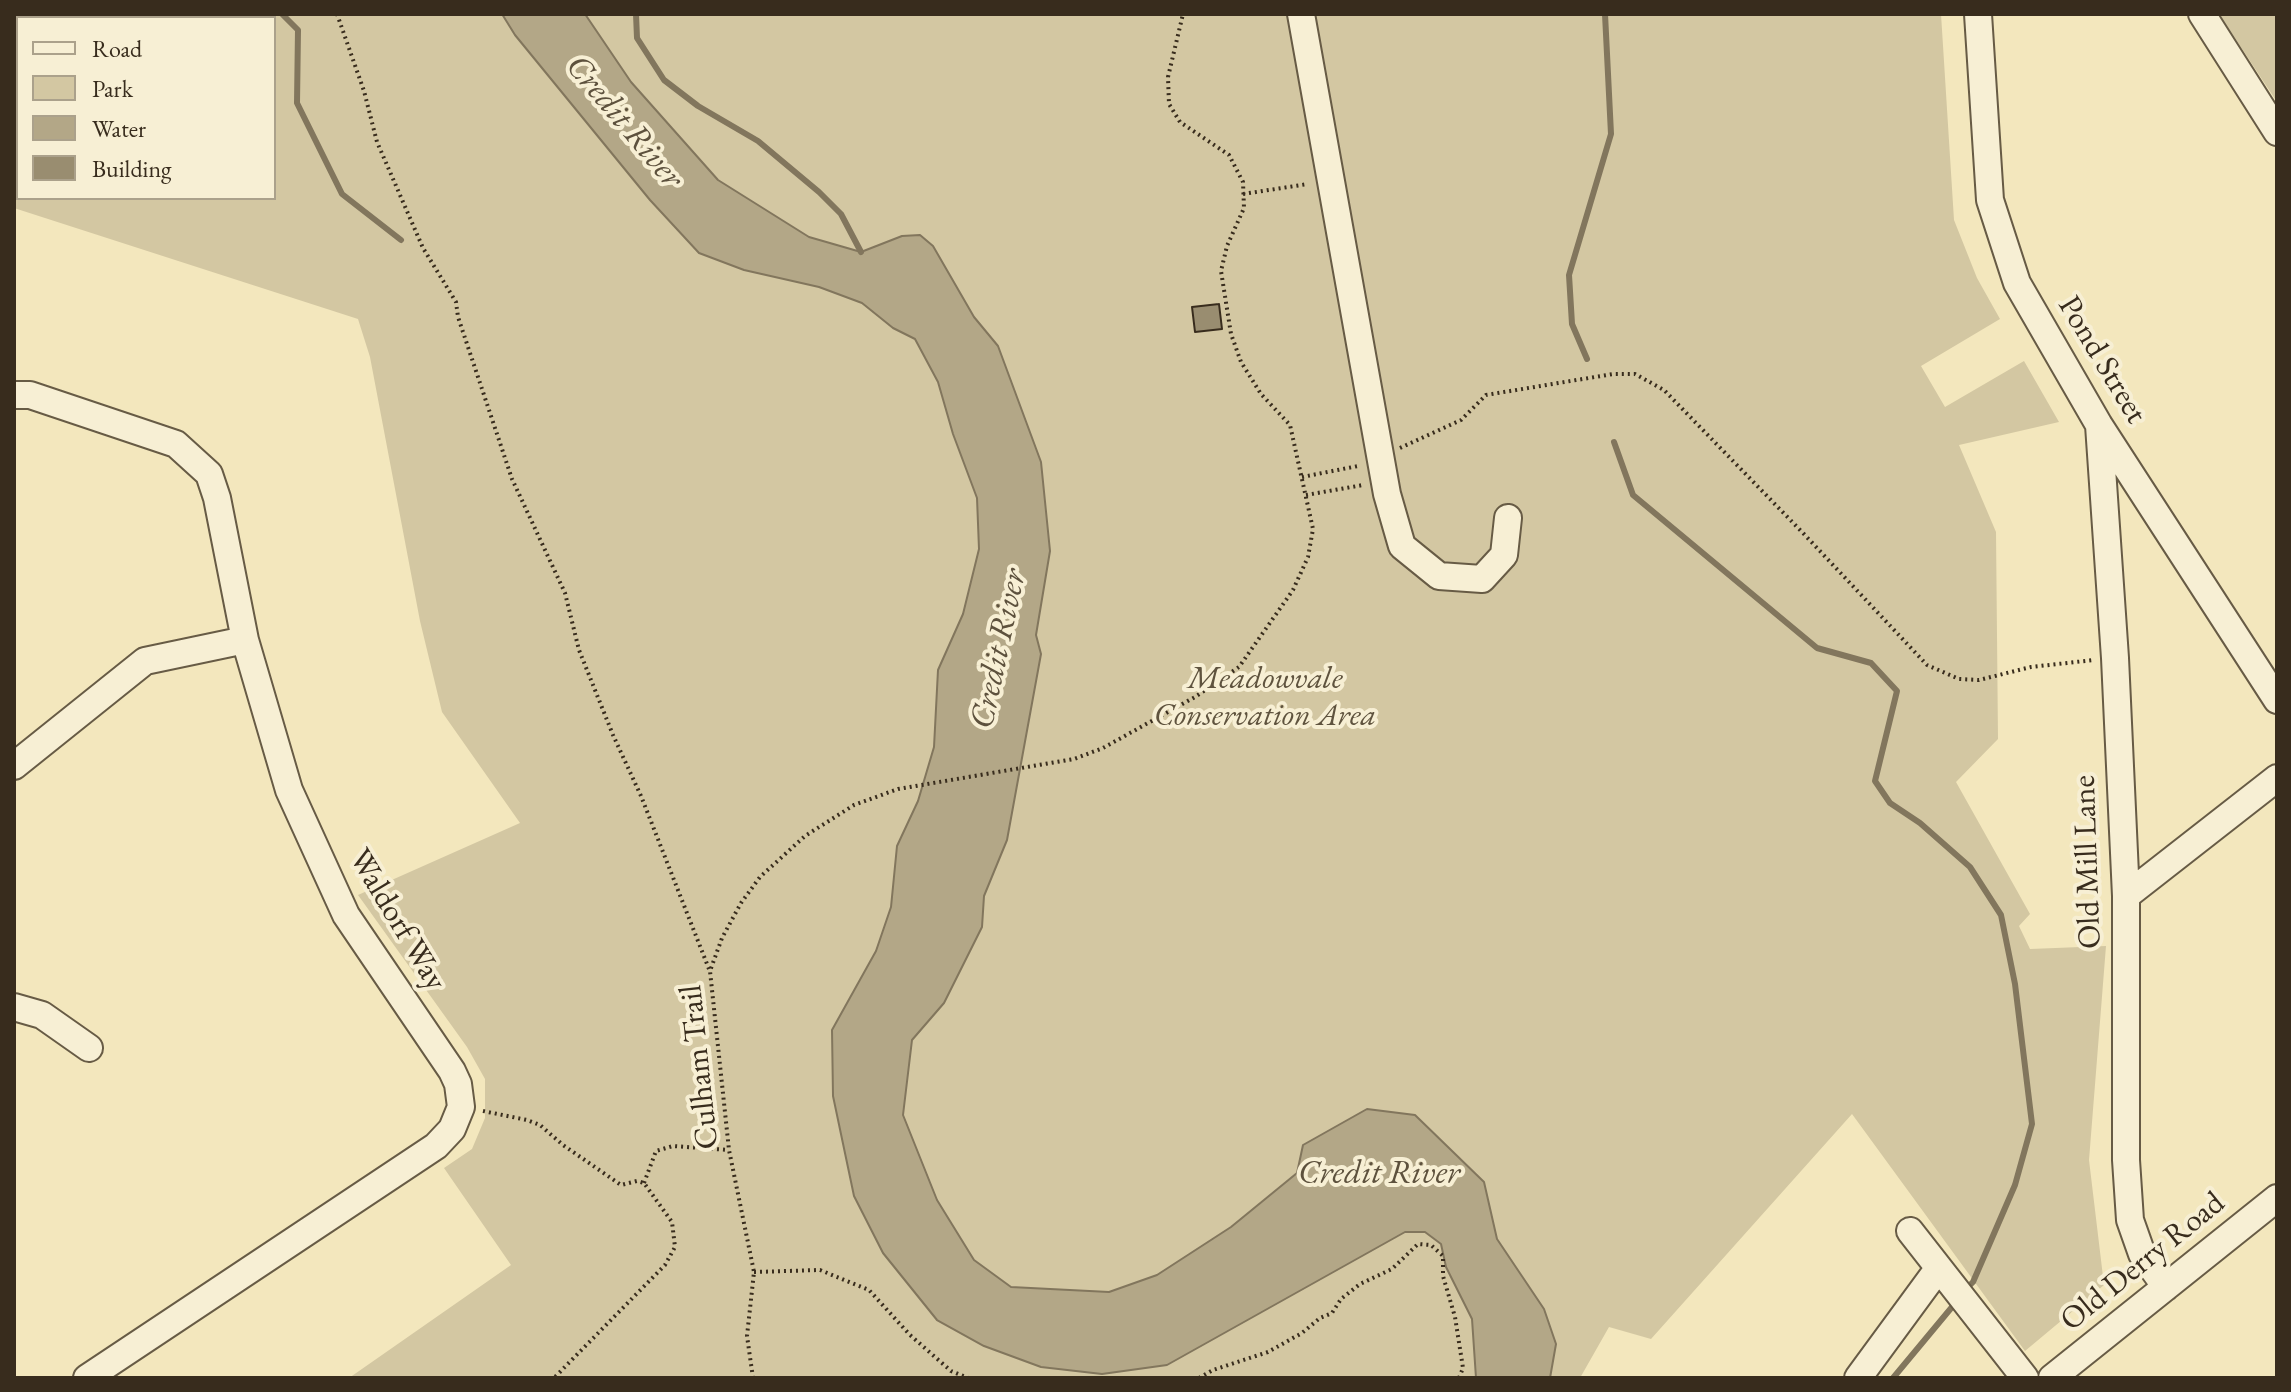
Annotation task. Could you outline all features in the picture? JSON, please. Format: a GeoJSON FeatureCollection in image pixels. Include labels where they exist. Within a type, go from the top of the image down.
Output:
{"type":"FeatureCollection","features":[{"type":"Feature","properties":{"kind":"street"},"geometry":{"type":"LineString","coordinates":[[1301,14],[1382,467],[1402,546],[1439,576],[1482,579],[1504,555],[1508,518]]}},
{"type":"Feature","properties":{"kind":"street","name":"Pond Street"},"geometry":{"type":"LineString","coordinates":[[1978,14],[1990,200],[2017,283],[2099,425],[2277,700]]}},
{"type":"Feature","properties":{"kind":"street"},"geometry":{"type":"LineString","coordinates":[[2202,14],[2277,132]]}},
{"type":"Feature","properties":{"kind":"street","name":"Waldorf Way"},"geometry":{"type":"LineString","coordinates":[[14,395],[30,395],[176,444],[209,474],[217,498],[245,640],[289,790],[346,915],[452,1071],[458,1084],[461,1107]]}},
{"type":"Feature","properties":{"kind":"street","name":"Old Mill Lane"},"geometry":{"type":"LineString","coordinates":[[2099,425],[2115,658],[2126,896],[2126,1160],[2130,1220],[2142,1254],[2166,1287]]}},
{"type":"Feature","properties":{"kind":"street"},"geometry":{"type":"LineString","coordinates":[[14,766],[145,661],[245,640]]}},
{"type":"Feature","properties":{"kind":"street"},"geometry":{"type":"LineString","coordinates":[[2126,896],[2277,778]]}},
{"type":"Feature","properties":{"kind":"street"},"geometry":{"type":"LineString","coordinates":[[14,1007],[42,1015],[89,1048]]}},
{"type":"Feature","properties":{"kind":"street"},"geometry":{"type":"LineString","coordinates":[[87,1378],[436,1146],[452,1129],[461,1107]]}},
{"type":"Feature","properties":{"kind":"street","name":"Old Derry Road"},"geometry":{"type":"LineString","coordinates":[[2052,1378],[2277,1198]]}},
{"type":"Feature","properties":{"kind":"street"},"geometry":{"type":"LineString","coordinates":[[1910,1231],[2025,1378]]}},
{"type":"Feature","properties":{"kind":"street"},"geometry":{"type":"LineString","coordinates":[[1858,1378],[1950,1284]]}},
{"type":"Feature","properties":{"kind":"path"},"geometry":{"type":"LineString","coordinates":[[337,14],[364,91],[377,142],[423,248],[456,302],[458,317],[512,479],[565,593],[579,650],[710,971]]}},
{"type":"Feature","properties":{"kind":"path"},"geometry":{"type":"LineString","coordinates":[[1183,14],[1168,77],[1169,104],[1180,122],[1229,155],[1243,182],[1243,194],[1331,180]]}},
{"type":"Feature","properties":{"kind":"path","name":"Culham Trail"},"geometry":{"type":"LineString","coordinates":[[753,1378],[747,1336],[754,1272],[729,1150],[710,971],[722,938],[741,903],[760,877],[805,836],[854,805],[898,789],[1074,759],[1103,748],[1195,697],[1239,667],[1293,590],[1308,557],[1313,529],[1290,425],[1261,394],[1241,362],[1231,334],[1221,271],[1227,246],[1244,208],[1243,194]]}},
{"type":"Feature","properties":{"kind":"path"},"geometry":{"type":"LineString","coordinates":[[1306,495],[1382,467],[1399,448],[1461,420],[1486,395],[1613,374],[1635,374],[1664,390],[1927,665],[1959,679],[1979,680],[2061,662],[2115,658]]}},
{"type":"Feature","properties":{"kind":"path"},"geometry":{"type":"LineString","coordinates":[[1302,477],[1382,467]]}},
{"type":"Feature","properties":{"kind":"path"},"geometry":{"type":"LineString","coordinates":[[461,1107],[540,1125],[621,1185],[637,1181],[644,1183],[672,1222],[675,1247],[665,1265],[554,1378]]}},
{"type":"Feature","properties":{"kind":"path"},"geometry":{"type":"LineString","coordinates":[[644,1183],[656,1151],[673,1146],[729,1150]]}},
{"type":"Feature","properties":{"kind":"path"},"geometry":{"type":"LineString","coordinates":[[1199,1378],[1213,1370],[1268,1352],[1302,1333],[1320,1318],[1332,1313],[1341,1299],[1360,1284],[1392,1269],[1418,1244],[1431,1245],[1443,1256],[1443,1276],[1455,1317],[1463,1368],[1459,1378]]}},
{"type":"Feature","properties":{"kind":"path"},"geometry":{"type":"LineString","coordinates":[[754,1272],[820,1270],[869,1290],[910,1335],[951,1371],[968,1378]]}},
{"type":"Feature","properties":{"kind":"green space","name":"Meadowvale Conservation Area"},"geometry":{"type":"Polygon","coordinates":[[[14,14],[1941,14],[1954,220],[1977,278],[2000,319],[1921,366],[1945,407],[2024,361],[2059,422],[1959,445],[1996,532],[1998,739],[1956,782],[2030,914],[2019,926],[2030,949],[2106,946],[2089,1160],[2104,1285],[2025,1351],[1852,1114],[1651,1339],[1609,1327],[1580,1378],[349,1378],[511,1265],[444,1168],[472,1149],[485,1118],[485,1079],[467,1047],[358,895],[520,823],[442,712],[420,621],[370,357],[358,319],[14,208],[14,14]]]}},
{"type":"Feature","properties":{"kind":"green space"},"geometry":{"type":"Polygon","coordinates":[[[2219,14],[2277,14],[2277,102],[2219,14]]]}},
{"type":"Feature","properties":{"kind":"water","name":"Credit River"},"geometry":{"type":"Polygon","coordinates":[[[502,14],[585,14],[631,82],[718,180],[809,237],[861,252],[902,236],[920,235],[933,246],[974,317],[998,346],[1041,462],[1050,551],[1036,635],[1041,654],[1007,840],[984,896],[982,927],[944,1003],[912,1040],[903,1115],[937,1200],[974,1260],[1011,1287],[1109,1292],[1157,1275],[1231,1227],[1297,1173],[1303,1145],[1367,1109],[1415,1115],[1484,1182],[1497,1239],[1544,1309],[1556,1344],[1550,1378],[1476,1378],[1472,1319],[1446,1267],[1441,1244],[1425,1232],[1405,1232],[1167,1365],[1102,1374],[1041,1367],[984,1346],[937,1320],[883,1253],[854,1196],[833,1096],[832,1030],[876,951],[891,907],[897,846],[918,801],[934,747],[938,670],[963,614],[979,549],[977,498],[938,382],[915,339],[893,328],[862,303],[819,287],[744,270],[699,253],[650,200],[515,35],[502,14]]]}},
{"type":"Feature","properties":{"kind":"building"},"geometry":{"type":"Polygon","coordinates":[[[1219,304],[1222,329],[1195,332],[1192,307],[1219,304]]]}},
{"type":"Feature","properties":{"kind":"waterway"},"geometry":{"type":"LineString","coordinates":[[282,14],[298,30],[297,103],[342,194],[401,240]]}},
{"type":"Feature","properties":{"kind":"waterway"},"geometry":{"type":"LineString","coordinates":[[636,14],[637,38],[664,80],[698,106],[758,141],[819,192],[841,214],[861,252]]}},
{"type":"Feature","properties":{"kind":"waterway"},"geometry":{"type":"LineString","coordinates":[[1587,359],[1572,324],[1569,275],[1611,134],[1605,14]]}},
{"type":"Feature","properties":{"kind":"waterway"},"geometry":{"type":"LineString","coordinates":[[1614,442],[1633,495],[1817,648],[1871,663],[1897,691],[1875,781],[1890,803],[1920,823],[1970,867],[2001,915],[2015,984],[2032,1124],[2015,1185],[1973,1282],[1966,1289]]}},
{"type":"Feature","properties":{"kind":"waterway"},"geometry":{"type":"LineString","coordinates":[[1893,1378],[1957,1301]]}}]}
